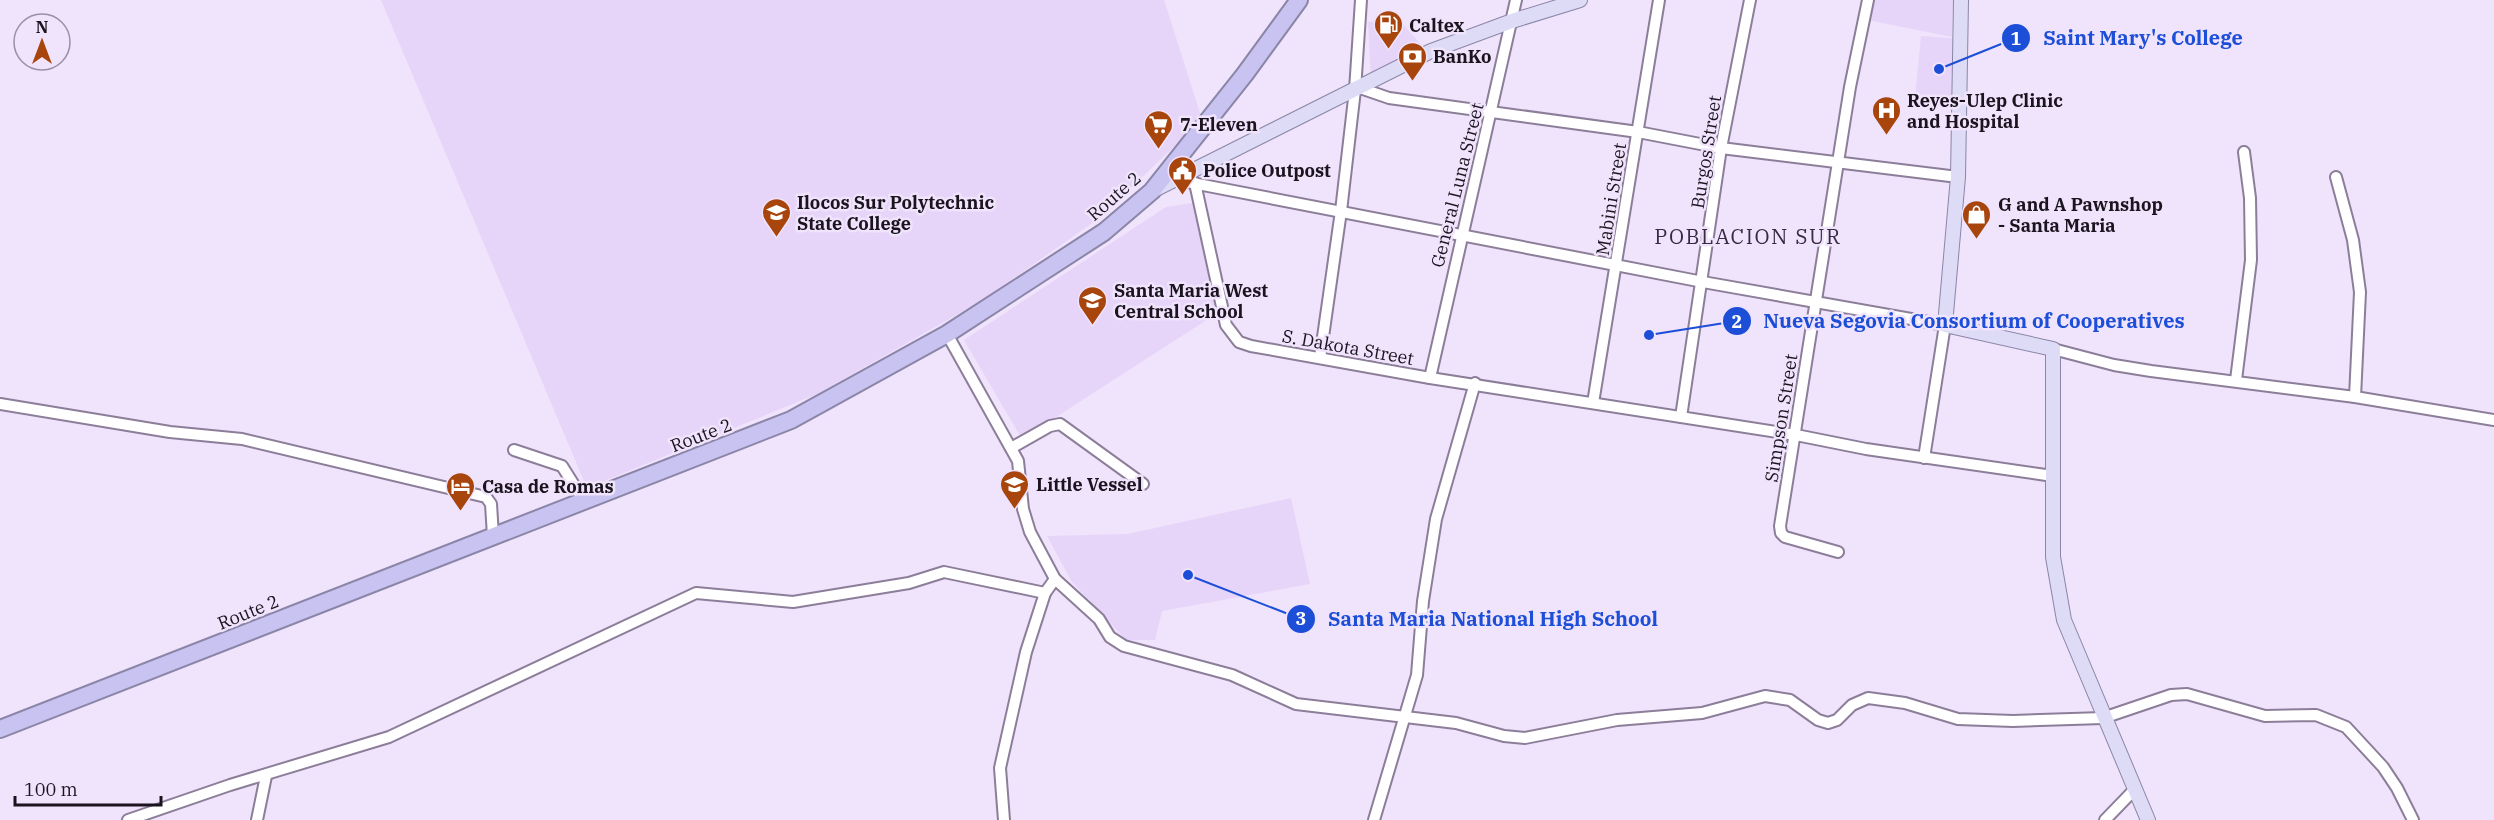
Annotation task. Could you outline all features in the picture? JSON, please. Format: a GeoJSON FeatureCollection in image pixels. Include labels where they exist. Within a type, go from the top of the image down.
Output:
{"type":"FeatureCollection","features":[{"type":"Feature","properties":{"kind":"highway","name":"Route 2"},"geometry":{"type":"LineString","coordinates":[[0,729],[791,420],[946,334],[1104,232],[1152,191],[1245,74],[1299,0]]}},
{"type":"Feature","properties":{"kind":"main road"},"geometry":{"type":"LineString","coordinates":[[1152,191],[1431,51],[1512,21],[1580,0]]}},
{"type":"Feature","properties":{"kind":"main road"},"geometry":{"type":"LineString","coordinates":[[1961,0],[1958,177],[1945,325],[2053,349],[2053,557],[2062,612],[2103,718],[2148,820]]}},
{"type":"Feature","properties":{"kind":"street"},"geometry":{"type":"LineString","coordinates":[[1320,358],[1357,89],[1361,0]]}},
{"type":"Feature","properties":{"kind":"street","name":"General Luna Street"},"geometry":{"type":"LineString","coordinates":[[1430,378],[1516,0]]}},
{"type":"Feature","properties":{"kind":"street","name":"Mabini Street"},"geometry":{"type":"LineString","coordinates":[[1593,403],[1659,0]]}},
{"type":"Feature","properties":{"kind":"street","name":"Burgos Street"},"geometry":{"type":"LineString","coordinates":[[1681,417],[1703,282],[1721,148],[1750,0]]}},
{"type":"Feature","properties":{"kind":"street","name":"Simpson Street"},"geometry":{"type":"LineString","coordinates":[[1838,552],[1785,537],[1781,533],[1839,162],[1868,0]]}},
{"type":"Feature","properties":{"kind":"street"},"geometry":{"type":"LineString","coordinates":[[1357,89],[1389,98],[1638,132],[1721,148],[1958,177]]}},
{"type":"Feature","properties":{"kind":"street"},"geometry":{"type":"LineString","coordinates":[[2236,380],[2251,260],[2250,198],[2244,152]]}},
{"type":"Feature","properties":{"kind":"street"},"geometry":{"type":"LineString","coordinates":[[2336,177],[2353,240],[2360,292],[2355,397]]}},
{"type":"Feature","properties":{"kind":"street"},"geometry":{"type":"LineString","coordinates":[[1177,180],[1703,282],[1945,325],[1924,458]]}},
{"type":"Feature","properties":{"kind":"street","name":"S. Dakota Street"},"geometry":{"type":"LineString","coordinates":[[1195,183],[1223,314],[1232,335],[1239,342],[1430,378],[1475,383],[1924,458],[2053,476]]}},
{"type":"Feature","properties":{"kind":"street"},"geometry":{"type":"LineString","coordinates":[[946,334],[1011,448],[1020,469],[1023,509],[1030,532],[1055,579],[1099,619],[1110,637],[1124,646],[1232,675],[1296,704],[1404,720],[1456,723],[1504,736],[1525,738],[1617,720],[1702,713],[1765,696],[1790,700],[1818,720],[1828,723],[1837,720],[1860,700],[1875,697],[1905,703],[1958,719],[1983,722],[2103,718],[2171,695],[2187,694],[2265,716],[2316,715],[2331,719],[2346,727],[2383,767],[2397,788],[2413,820]]}},
{"type":"Feature","properties":{"kind":"street"},"geometry":{"type":"LineString","coordinates":[[2053,349],[2114,365],[2355,397],[2494,420]]}},
{"type":"Feature","properties":{"kind":"street"},"geometry":{"type":"LineString","coordinates":[[1374,820],[1417,675],[1423,601],[1436,519],[1475,383]]}},
{"type":"Feature","properties":{"kind":"street"},"geometry":{"type":"LineString","coordinates":[[0,404],[170,432],[242,439],[486,497],[492,504],[493,536]]}},
{"type":"Feature","properties":{"kind":"street"},"geometry":{"type":"LineString","coordinates":[[1011,448],[1050,426],[1060,424],[1143,484]]}},
{"type":"Feature","properties":{"kind":"street"},"geometry":{"type":"LineString","coordinates":[[514,450],[562,466],[584,501]]}},
{"type":"Feature","properties":{"kind":"street"},"geometry":{"type":"LineString","coordinates":[[128,820],[230,785],[389,737],[696,593],[793,602],[909,583],[944,572],[1045,593]]}},
{"type":"Feature","properties":{"kind":"street"},"geometry":{"type":"LineString","coordinates":[[1004,820],[1000,768],[1026,652],[1045,593],[1055,579]]}},
{"type":"Feature","properties":{"kind":"street"},"geometry":{"type":"LineString","coordinates":[[257,820],[266,776]]}},
{"type":"Feature","properties":{"kind":"street"},"geometry":{"type":"LineString","coordinates":[[2105,820],[2134,789]]}},
{"type":"Feature","properties":{"kind":"shaded area","name":"Ilocos Sur Polytechnic State College"},"geometry":{"type":"Polygon","coordinates":[[[381,0],[1164,0],[1200,113],[1181,140],[1098,219],[981,301],[817,394],[587,488],[381,0]]]}},
{"type":"Feature","properties":{"kind":"shaded area"},"geometry":{"type":"Polygon","coordinates":[[[1872,0],[1953,0],[1952,37],[1868,20],[1872,0]]]}},
{"type":"Feature","properties":{"kind":"shaded area"},"geometry":{"type":"Polygon","coordinates":[[[1400,21],[1425,49],[1371,78],[1368,22],[1400,21]]]}},
{"type":"Feature","properties":{"kind":"shaded area"},"geometry":{"type":"Polygon","coordinates":[[[1921,36],[1961,39],[1959,102],[1915,98],[1921,36]]]}},
{"type":"Feature","properties":{"kind":"shaded area","name":"Santa Maria West Central School"},"geometry":{"type":"Polygon","coordinates":[[[1199,202],[1222,310],[1022,439],[964,340],[1166,207],[1199,202]]]}},
{"type":"Feature","properties":{"kind":"shaded area"},"geometry":{"type":"Polygon","coordinates":[[[1291,498],[1310,584],[1162,611],[1155,640],[1126,640],[1072,582],[1047,536],[1128,534],[1291,498]]]}},
{"type":"Feature","properties":{"kind":"place","name":"Caltex"},"geometry":{"type":"Point","coordinates":[1388,50]}},
{"type":"Feature","properties":{"kind":"place","name":"Saint Mary's College"},"geometry":{"type":"Point","coordinates":[1939,69]}},
{"type":"Feature","properties":{"kind":"place","name":"BanKo"},"geometry":{"type":"Point","coordinates":[1412,82]}},
{"type":"Feature","properties":{"kind":"place","name":"Reyes-Ulep Clinic and Hospital"},"geometry":{"type":"Point","coordinates":[1886,136]}},
{"type":"Feature","properties":{"kind":"place","name":"7-Eleven"},"geometry":{"type":"Point","coordinates":[1159,150]}},
{"type":"Feature","properties":{"kind":"place","name":"Police Outpost"},"geometry":{"type":"Point","coordinates":[1182,196]}},
{"type":"Feature","properties":{"kind":"place","name":"Ilocos Sur Polytechnic State College"},"geometry":{"type":"Point","coordinates":[776,238]}},
{"type":"Feature","properties":{"kind":"place","name":"G and A Pawnshop - Santa Maria"},"geometry":{"type":"Point","coordinates":[1977,240]}},
{"type":"Feature","properties":{"kind":"place","name":"Santa Maria West Central School"},"geometry":{"type":"Point","coordinates":[1093,326]}},
{"type":"Feature","properties":{"kind":"place","name":"Nueva Segovia Consortium of Cooperatives"},"geometry":{"type":"Point","coordinates":[1649,335]}},
{"type":"Feature","properties":{"kind":"place","name":"Little Vessel"},"geometry":{"type":"Point","coordinates":[1015,510]}},
{"type":"Feature","properties":{"kind":"place","name":"Casa de Romas"},"geometry":{"type":"Point","coordinates":[461,512]}},
{"type":"Feature","properties":{"kind":"place","name":"Santa Maria National High School"},"geometry":{"type":"Point","coordinates":[1188,575]}},
{"type":"Feature","properties":{"kind":"district","name":"POBLACION SUR"},"geometry":{"type":"Point","coordinates":[1748,236]}}]}
